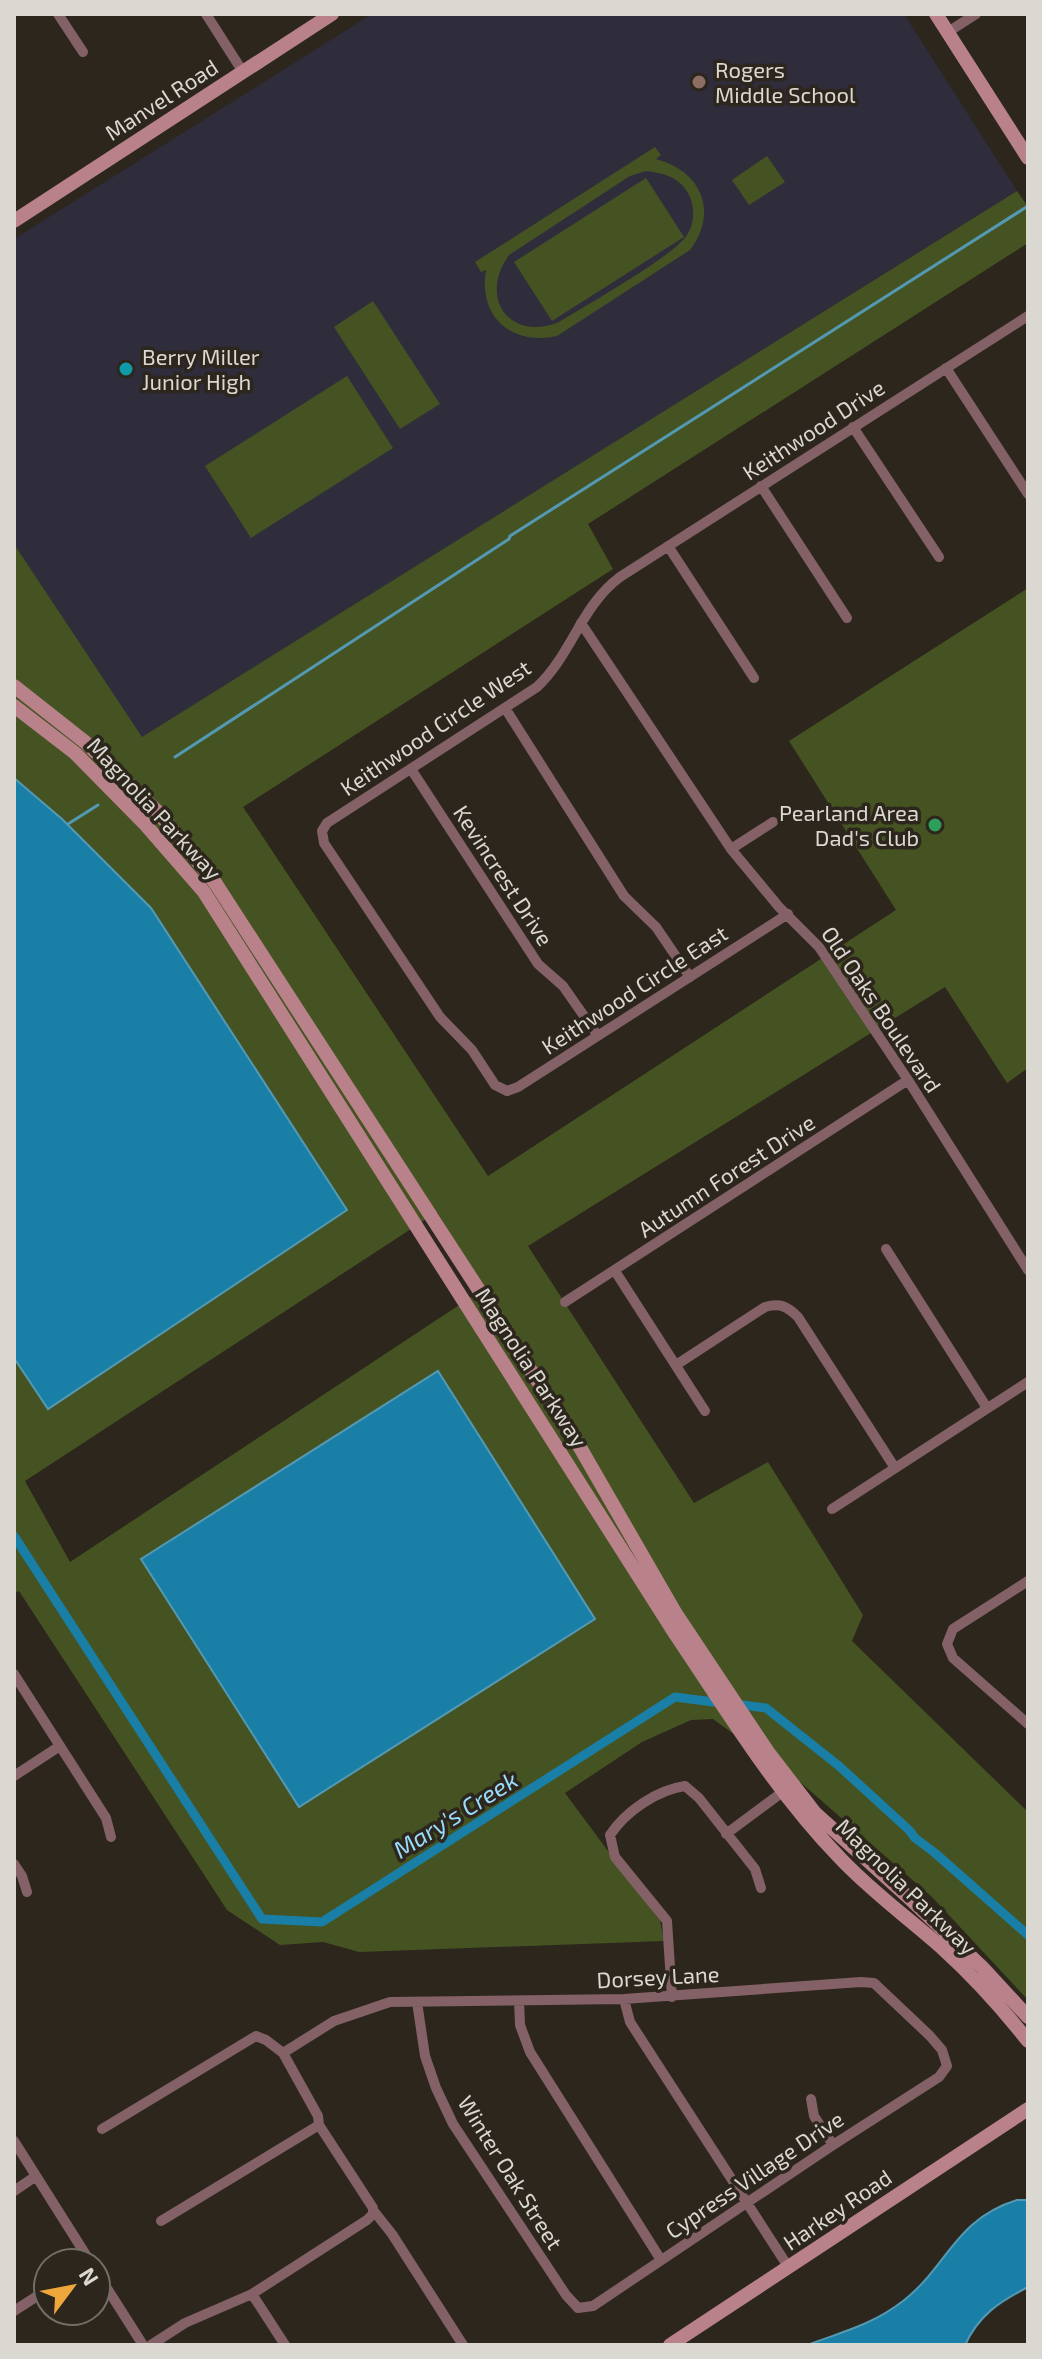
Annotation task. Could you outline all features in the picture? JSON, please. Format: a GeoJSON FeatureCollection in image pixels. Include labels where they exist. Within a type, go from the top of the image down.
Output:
{"type":"FeatureCollection","features":[{"type":"Feature","properties":{"kind":"street"},"geometry":{"type":"LineString","coordinates":[[58,14],[83,52]]}},
{"type":"Feature","properties":{"kind":"street"},"geometry":{"type":"LineString","coordinates":[[206,14],[243,72]]}},
{"type":"Feature","properties":{"kind":"street","name":"Manvel Road"},"geometry":{"type":"LineString","coordinates":[[14,221],[332,14]]}},
{"type":"Feature","properties":{"kind":"street"},"geometry":{"type":"LineString","coordinates":[[936,14],[1028,158]]}},
{"type":"Feature","properties":{"kind":"street"},"geometry":{"type":"LineString","coordinates":[[948,32],[976,14]]}},
{"type":"Feature","properties":{"kind":"street","name":"Keithwood Drive"},"geometry":{"type":"LineString","coordinates":[[620,577],[1028,316]]}},
{"type":"Feature","properties":{"kind":"street"},"geometry":{"type":"LineString","coordinates":[[946,368],[1028,494]]}},
{"type":"Feature","properties":{"kind":"street"},"geometry":{"type":"LineString","coordinates":[[853,427],[939,557]]}},
{"type":"Feature","properties":{"kind":"street"},"geometry":{"type":"LineString","coordinates":[[761,486],[847,618]]}},
{"type":"Feature","properties":{"kind":"street"},"geometry":{"type":"LineString","coordinates":[[668,546],[754,678]]}},
{"type":"Feature","properties":{"kind":"street","name":"Keithwood Circle West"},"geometry":{"type":"LineString","coordinates":[[499,1088],[472,1050],[440,1017],[324,843],[323,828],[537,687],[561,660],[597,596],[620,577]]}},
{"type":"Feature","properties":{"kind":"street","name":"Old Oaks Boulevard"},"geometry":{"type":"LineString","coordinates":[[581,623],[731,849],[819,947],[908,1080],[1028,1270]]}},
{"type":"Feature","properties":{"kind":"street","name":"Magnolia Parkway"},"geometry":{"type":"LineString","coordinates":[[14,686],[66,727],[158,812],[419,1198],[574,1437],[692,1647]]}},
{"type":"Feature","properties":{"kind":"street","name":"Magnolia Parkway"},"geometry":{"type":"LineString","coordinates":[[14,706],[75,753],[199,874],[204,892],[494,1349],[784,1791],[839,1857],[942,1948],[1028,2041]]}},
{"type":"Feature","properties":{"kind":"street"},"geometry":{"type":"LineString","coordinates":[[505,708],[624,896],[656,927],[690,977]]}},
{"type":"Feature","properties":{"kind":"street"},"geometry":{"type":"LineString","coordinates":[[57,739],[66,727]]}},
{"type":"Feature","properties":{"kind":"street","name":"Kevincrest Drive"},"geometry":{"type":"LineString","coordinates":[[411,769],[538,964],[563,986],[598,1036]]}},
{"type":"Feature","properties":{"kind":"street"},"geometry":{"type":"LineString","coordinates":[[731,849],[773,822]]}},
{"type":"Feature","properties":{"kind":"street","name":"Keithwood Circle East"},"geometry":{"type":"LineString","coordinates":[[499,1088],[507,1091],[518,1087],[788,914]]}},
{"type":"Feature","properties":{"kind":"street","name":"Autumn Forest Drive"},"geometry":{"type":"LineString","coordinates":[[565,1302],[908,1080]]}},
{"type":"Feature","properties":{"kind":"street"},"geometry":{"type":"LineString","coordinates":[[404,1207],[419,1198]]}},
{"type":"Feature","properties":{"kind":"street"},"geometry":{"type":"LineString","coordinates":[[886,1249],[987,1408]]}},
{"type":"Feature","properties":{"kind":"street"},"geometry":{"type":"LineString","coordinates":[[615,1271],[705,1411]]}},
{"type":"Feature","properties":{"kind":"street"},"geometry":{"type":"LineString","coordinates":[[676,1365],[765,1307],[777,1304],[788,1307],[798,1317],[895,1468]]}},
{"type":"Feature","properties":{"kind":"street"},"geometry":{"type":"LineString","coordinates":[[494,1349],[511,1339]]}},
{"type":"Feature","properties":{"kind":"street"},"geometry":{"type":"LineString","coordinates":[[832,1509],[1028,1382]]}},
{"type":"Feature","properties":{"kind":"street"},"geometry":{"type":"LineString","coordinates":[[1028,1581],[953,1629],[947,1644],[953,1658],[1028,1724]]}},
{"type":"Feature","properties":{"kind":"street"},"geometry":{"type":"LineString","coordinates":[[14,1674],[106,1818],[111,1837]]}},
{"type":"Feature","properties":{"kind":"street","name":"Magnolia Parkway"},"geometry":{"type":"LineString","coordinates":[[752,1739],[815,1813],[982,1967],[1028,2017]]}},
{"type":"Feature","properties":{"kind":"street"},"geometry":{"type":"LineString","coordinates":[[14,1776],[60,1746]]}},
{"type":"Feature","properties":{"kind":"street"},"geometry":{"type":"LineString","coordinates":[[672,1997],[667,1921],[615,1857],[610,1835],[620,1821],[668,1788],[685,1786],[699,1798],[755,1869],[761,1888]]}},
{"type":"Feature","properties":{"kind":"street"},"geometry":{"type":"LineString","coordinates":[[726,1834],[784,1791]]}},
{"type":"Feature","properties":{"kind":"street"},"geometry":{"type":"LineString","coordinates":[[14,1864],[27,1892]]}},
{"type":"Feature","properties":{"kind":"street","name":"Dorsey Lane"},"geometry":{"type":"LineString","coordinates":[[283,2053],[334,2021],[390,2002],[672,1997],[861,1982],[874,1983],[930,2036],[942,2050],[947,2066]]}},
{"type":"Feature","properties":{"kind":"street"},"geometry":{"type":"LineString","coordinates":[[624,1999],[630,2022],[789,2268]]}},
{"type":"Feature","properties":{"kind":"street"},"geometry":{"type":"LineString","coordinates":[[519,2001],[520,2025],[530,2052],[661,2260]]}},
{"type":"Feature","properties":{"kind":"street","name":"Winter Oak Street"},"geometry":{"type":"LineString","coordinates":[[417,2002],[425,2056],[453,2124],[566,2295],[578,2308]]}},
{"type":"Feature","properties":{"kind":"street"},"geometry":{"type":"LineString","coordinates":[[102,2129],[256,2036],[266,2040],[283,2053],[318,2116],[319,2125],[463,2345]]}},
{"type":"Feature","properties":{"kind":"street","name":"Cypress Village Drive"},"geometry":{"type":"LineString","coordinates":[[578,2308],[593,2306],[939,2077],[947,2066]]}},
{"type":"Feature","properties":{"kind":"street"},"geometry":{"type":"LineString","coordinates":[[811,2099],[814,2116],[833,2145]]}},
{"type":"Feature","properties":{"kind":"street","name":"Harkey Road"},"geometry":{"type":"LineString","coordinates":[[670,2345],[1028,2109]]}},
{"type":"Feature","properties":{"kind":"street"},"geometry":{"type":"LineString","coordinates":[[161,2221],[319,2125]]}},
{"type":"Feature","properties":{"kind":"street"},"geometry":{"type":"LineString","coordinates":[[14,2141],[80,2247]]}},
{"type":"Feature","properties":{"kind":"street"},"geometry":{"type":"LineString","coordinates":[[14,2191],[36,2176]]}},
{"type":"Feature","properties":{"kind":"street"},"geometry":{"type":"LineString","coordinates":[[151,2345],[185,2323],[252,2294],[367,2220],[373,2210]]}},
{"type":"Feature","properties":{"kind":"street"},"geometry":{"type":"LineString","coordinates":[[252,2294],[285,2345]]}},
{"type":"Feature","properties":{"kind":"street"},"geometry":{"type":"LineString","coordinates":[[112,2296],[143,2345]]}},
{"type":"Feature","properties":{"kind":"street"},"geometry":{"type":"LineString","coordinates":[[14,2311],[32,2299]]}},
{"type":"Feature","properties":{"kind":"shaded area"},"geometry":{"type":"Polygon","coordinates":[[[372,14],[904,14],[1017,191],[141,738],[14,544],[14,239],[372,14]]]}},
{"type":"Feature","properties":{"kind":"green space"},"geometry":{"type":"Polygon","coordinates":[[[655,147],[661,155],[656,159],[684,173],[701,194],[703,221],[690,250],[557,336],[526,337],[502,324],[487,302],[486,270],[481,272],[475,262],[655,147]],[[646,171],[630,176],[509,255],[500,271],[497,286],[498,300],[513,321],[542,327],[559,322],[648,268],[687,235],[693,214],[692,203],[684,188],[664,175],[646,171]]]}},
{"type":"Feature","properties":{"kind":"green space"},"geometry":{"type":"Polygon","coordinates":[[[767,156],[785,182],[749,205],[732,180],[767,156]]]}},
{"type":"Feature","properties":{"kind":"green space"},"geometry":{"type":"Polygon","coordinates":[[[646,178],[684,237],[552,321],[514,262],[646,178]]]}},
{"type":"Feature","properties":{"kind":"green space"},"geometry":{"type":"Polygon","coordinates":[[[1017,191],[1028,207],[1028,243],[588,524],[613,569],[243,807],[488,1176],[896,910],[789,741],[1028,588],[1028,1068],[1007,1083],[945,987],[528,1246],[694,1503],[768,1462],[863,1615],[852,1641],[1028,1812],[1028,2000],[932,1897],[800,1782],[713,1719],[691,1720],[642,1742],[565,1793],[660,1921],[664,1941],[359,1952],[323,1942],[280,1945],[227,1910],[19,1591],[14,1593],[14,544],[142,737],[1017,191]],[[437,1212],[25,1481],[70,1562],[485,1288],[437,1212]]]}},
{"type":"Feature","properties":{"kind":"green space"},"geometry":{"type":"Polygon","coordinates":[[[373,301],[440,404],[400,429],[334,327],[373,301]]]}},
{"type":"Feature","properties":{"kind":"green space"},"geometry":{"type":"Polygon","coordinates":[[[347,376],[393,448],[251,538],[205,466],[347,376]]]}},
{"type":"Feature","properties":{"kind":"water"},"geometry":{"type":"Polygon","coordinates":[[[14,778],[62,819],[151,908],[347,1210],[48,1409],[14,1358],[14,778]]]}},
{"type":"Feature","properties":{"kind":"water"},"geometry":{"type":"Polygon","coordinates":[[[438,1371],[595,1619],[299,1807],[141,1559],[438,1371]]]}},
{"type":"Feature","properties":{"kind":"water"},"geometry":{"type":"Polygon","coordinates":[[[1017,2200],[1028,2200],[1028,2287],[991,2310],[965,2345],[807,2345],[880,2316],[903,2301],[931,2274],[965,2231],[996,2208],[1017,2200]]]}},
{"type":"Feature","properties":{"kind":"waterway"},"geometry":{"type":"LineString","coordinates":[[175,757],[510,536],[1028,206]]}},
{"type":"Feature","properties":{"kind":"waterway"},"geometry":{"type":"LineString","coordinates":[[68,824],[98,805]]}},
{"type":"Feature","properties":{"kind":"waterway","name":"Mary's Creek"},"geometry":{"type":"LineString","coordinates":[[14,1536],[262,1919],[322,1922],[675,1697],[721,1703]]}},
{"type":"Feature","properties":{"kind":"waterway","name":"Mary's Creek"},"geometry":{"type":"LineString","coordinates":[[735,1704],[766,1708],[839,1766],[915,1838],[1028,1935]]}},
{"type":"Feature","properties":{"kind":"place","name":"Rogers Middle School"},"geometry":{"type":"Point","coordinates":[699,82]}},
{"type":"Feature","properties":{"kind":"place","name":"Berry Miller Junior High"},"geometry":{"type":"Point","coordinates":[126,369]}},
{"type":"Feature","properties":{"kind":"place","name":"Pearland Area Dad's Club"},"geometry":{"type":"Point","coordinates":[935,825]}}]}
